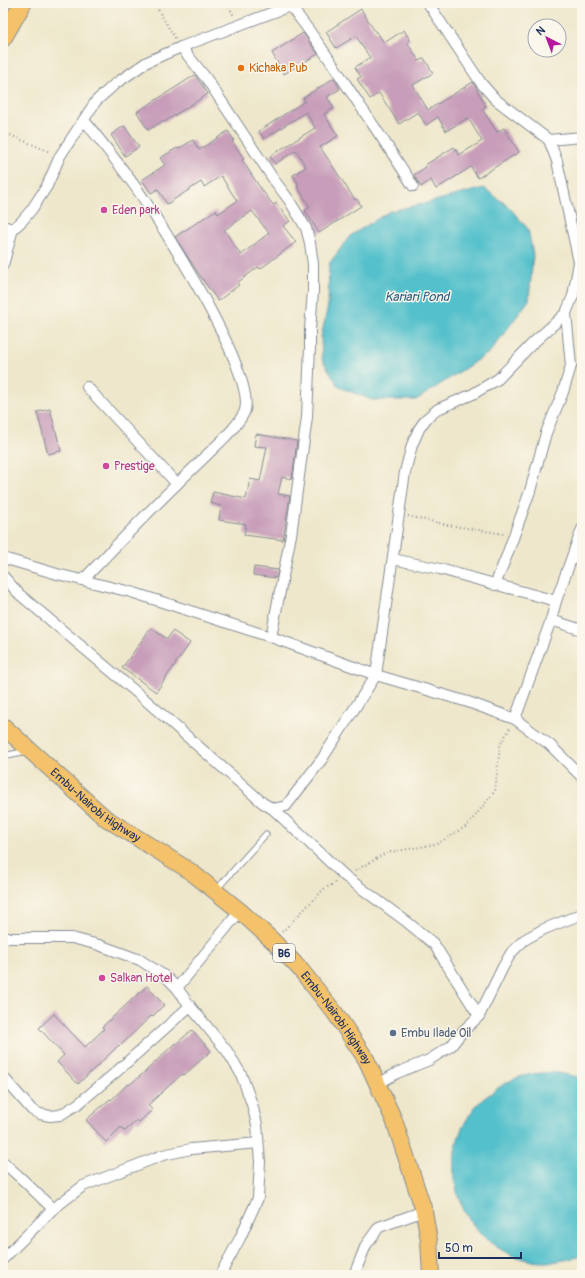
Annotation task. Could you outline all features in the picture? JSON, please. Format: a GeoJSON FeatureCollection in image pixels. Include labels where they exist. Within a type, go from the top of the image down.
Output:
{"type":"FeatureCollection","features":[{"type":"Feature","properties":{"kind":"highway"},"geometry":{"type":"LineString","coordinates":[[3,38],[23,3]]}},
{"type":"Feature","properties":{"kind":"main road","name":"Embu-Nairobi Highway"},"geometry":{"type":"LineString","coordinates":[[3,726],[104,817],[190,871],[240,911],[273,941],[300,969],[335,1013],[366,1059],[394,1120],[424,1211],[429,1241],[431,1275]]}},
{"type":"Feature","properties":{"kind":"street"},"geometry":{"type":"LineString","coordinates":[[273,809],[286,806],[322,759],[376,675],[405,472],[412,445],[419,429],[426,419],[438,409],[472,394],[498,379],[566,312],[573,296],[579,262],[557,161],[549,140],[494,99],[428,3]]}},
{"type":"Feature","properties":{"kind":"street"},"geometry":{"type":"LineString","coordinates":[[3,265],[13,230],[32,209],[47,186],[60,156],[96,101],[115,84],[147,62],[181,47],[294,5],[413,186]]}},
{"type":"Feature","properties":{"kind":"street"},"geometry":{"type":"LineString","coordinates":[[181,47],[206,78],[289,200],[306,228],[310,243],[313,264],[313,291],[307,417],[291,535],[271,637]]}},
{"type":"Feature","properties":{"kind":"street"},"geometry":{"type":"LineString","coordinates":[[83,580],[177,484],[233,430],[245,412],[246,397],[244,387],[225,338],[184,265],[149,207],[119,164],[84,120]]}},
{"type":"Feature","properties":{"kind":"street"},"geometry":{"type":"LineString","coordinates":[[549,140],[582,137]]}},
{"type":"Feature","properties":{"kind":"street"},"geometry":{"type":"LineString","coordinates":[[3,226],[13,230]]}},
{"type":"Feature","properties":{"kind":"street"},"geometry":{"type":"LineString","coordinates":[[495,585],[530,491],[546,433],[572,366],[566,312]]}},
{"type":"Feature","properties":{"kind":"street"},"geometry":{"type":"LineString","coordinates":[[87,387],[177,484]]}},
{"type":"Feature","properties":{"kind":"street"},"geometry":{"type":"LineString","coordinates":[[515,719],[582,530]]}},
{"type":"Feature","properties":{"kind":"street"},"geometry":{"type":"LineString","coordinates":[[3,558],[57,574],[131,592],[271,637],[376,675],[468,702],[515,719],[550,745],[582,777]]}},
{"type":"Feature","properties":{"kind":"street"},"geometry":{"type":"LineString","coordinates":[[393,559],[419,564],[556,601]]}},
{"type":"Feature","properties":{"kind":"street"},"geometry":{"type":"LineString","coordinates":[[3,576],[19,594],[142,697],[263,803],[273,809],[346,877],[434,944],[479,1016]]}},
{"type":"Feature","properties":{"kind":"street"},"geometry":{"type":"LineString","coordinates":[[551,620],[582,630]]}},
{"type":"Feature","properties":{"kind":"street"},"geometry":{"type":"LineString","coordinates":[[177,988],[240,911]]}},
{"type":"Feature","properties":{"kind":"street"},"geometry":{"type":"LineString","coordinates":[[378,1084],[397,1073],[429,1060],[451,1046],[463,1031],[479,1016],[511,953],[524,940],[544,928],[582,914]]}},
{"type":"Feature","properties":{"kind":"street"},"geometry":{"type":"LineString","coordinates":[[3,938],[72,938],[99,945],[140,960],[166,978],[177,988],[227,1051],[241,1074],[252,1104],[257,1125],[260,1162],[258,1198],[240,1238],[220,1275]]}},
{"type":"Feature","properties":{"kind":"street"},"geometry":{"type":"LineString","coordinates":[[3,1077],[32,1110],[45,1115],[60,1115],[78,1104],[116,1073],[190,1006]]}},
{"type":"Feature","properties":{"kind":"street"},"geometry":{"type":"LineString","coordinates":[[3,1259],[53,1209],[83,1186],[163,1155],[191,1149],[258,1143]]}},
{"type":"Feature","properties":{"kind":"street"},"geometry":{"type":"LineString","coordinates":[[3,1162],[53,1209]]}},
{"type":"Feature","properties":{"kind":"street"},"geometry":{"type":"LineString","coordinates":[[354,1275],[366,1245],[379,1227],[424,1211]]}},
{"type":"Feature","properties":{"kind":"lane"},"geometry":{"type":"LineString","coordinates":[[3,756],[30,750]]}},
{"type":"Feature","properties":{"kind":"lane"},"geometry":{"type":"LineString","coordinates":[[215,891],[266,834]]}},
{"type":"Feature","properties":{"kind":"path"},"geometry":{"type":"LineString","coordinates":[[154,3],[181,47]]}},
{"type":"Feature","properties":{"kind":"path"},"geometry":{"type":"LineString","coordinates":[[227,3],[240,26]]}},
{"type":"Feature","properties":{"kind":"path"},"geometry":{"type":"LineString","coordinates":[[3,132],[60,156]]}},
{"type":"Feature","properties":{"kind":"path"},"geometry":{"type":"LineString","coordinates":[[399,514],[448,525],[514,535]]}},
{"type":"Feature","properties":{"kind":"path"},"geometry":{"type":"LineString","coordinates":[[273,941],[324,889],[386,853],[437,844],[467,826],[495,791],[500,745],[515,719]]}},
{"type":"Feature","properties":{"kind":"water","name":"Kariari Pond"},"geometry":{"type":"Polygon","coordinates":[[[484,188],[509,207],[528,229],[533,255],[529,300],[490,352],[416,400],[372,400],[339,387],[322,359],[321,337],[328,306],[329,264],[350,236],[390,211],[484,188]]]}},
{"type":"Feature","properties":{"kind":"water"},"geometry":{"type":"Polygon","coordinates":[[[554,1072],[582,1078],[582,1256],[542,1262],[528,1260],[506,1252],[487,1239],[472,1223],[461,1203],[455,1182],[454,1160],[459,1137],[469,1116],[482,1100],[503,1085],[522,1076],[554,1072]]]}},
{"type":"Feature","properties":{"kind":"building"},"geometry":{"type":"Polygon","coordinates":[[[361,9],[384,43],[404,30],[410,40],[407,42],[419,61],[424,58],[433,73],[413,85],[428,110],[473,82],[486,106],[482,109],[497,132],[504,128],[519,152],[478,178],[471,167],[436,189],[431,180],[421,187],[414,175],[426,167],[425,165],[454,147],[459,155],[482,141],[468,118],[446,131],[438,117],[426,125],[418,112],[399,124],[379,93],[370,99],[357,79],[361,77],[355,67],[370,58],[356,36],[336,48],[326,32],[361,9]]]}},
{"type":"Feature","properties":{"kind":"building"},"geometry":{"type":"Polygon","coordinates":[[[303,33],[318,54],[284,74],[272,53],[303,33]]]}},
{"type":"Feature","properties":{"kind":"building"},"geometry":{"type":"Polygon","coordinates":[[[195,75],[208,94],[164,122],[163,121],[148,130],[137,112],[195,75]]]}},
{"type":"Feature","properties":{"kind":"building"},"geometry":{"type":"Polygon","coordinates":[[[334,78],[340,89],[327,97],[334,108],[324,114],[338,136],[320,147],[355,200],[357,199],[361,206],[319,233],[305,210],[310,207],[297,186],[299,185],[293,175],[306,167],[296,150],[275,164],[270,156],[315,128],[306,112],[264,139],[259,131],[305,101],[303,98],[334,78]]]}},
{"type":"Feature","properties":{"kind":"building"},"geometry":{"type":"Polygon","coordinates":[[[124,126],[139,147],[125,156],[111,135],[124,126]]]}},
{"type":"Feature","properties":{"kind":"building"},"geometry":{"type":"Polygon","coordinates":[[[228,131],[234,140],[232,141],[244,159],[242,160],[259,186],[273,205],[276,203],[290,221],[283,226],[296,242],[260,269],[258,267],[237,283],[239,285],[218,301],[175,237],[216,210],[218,214],[237,201],[221,176],[204,187],[201,182],[167,204],[158,189],[151,193],[142,180],[165,165],[160,158],[177,148],[178,149],[193,140],[199,150],[228,131]],[[252,211],[224,230],[241,255],[269,233],[252,211]]]}},
{"type":"Feature","properties":{"kind":"building"},"geometry":{"type":"Polygon","coordinates":[[[50,409],[61,451],[48,454],[37,412],[50,409]]]}},
{"type":"Feature","properties":{"kind":"building"},"geometry":{"type":"Polygon","coordinates":[[[256,434],[297,441],[292,479],[282,477],[278,494],[290,496],[283,540],[244,535],[246,524],[219,520],[221,506],[210,503],[213,492],[246,499],[250,479],[260,481],[267,447],[254,446],[256,434]]]}},
{"type":"Feature","properties":{"kind":"building"},"geometry":{"type":"Polygon","coordinates":[[[254,567],[278,570],[276,578],[253,575],[254,567]]]}},
{"type":"Feature","properties":{"kind":"building"},"geometry":{"type":"Polygon","coordinates":[[[151,628],[167,639],[173,631],[190,643],[156,692],[122,668],[151,628]]]}},
{"type":"Feature","properties":{"kind":"building"},"geometry":{"type":"Polygon","coordinates":[[[147,986],[164,1005],[78,1084],[57,1062],[64,1055],[39,1028],[54,1014],[85,1047],[104,1029],[102,1027],[147,986]]]}},
{"type":"Feature","properties":{"kind":"building"},"geometry":{"type":"Polygon","coordinates":[[[192,1030],[211,1051],[184,1075],[182,1074],[148,1105],[152,1110],[139,1122],[137,1120],[125,1131],[121,1127],[106,1142],[86,1120],[128,1084],[129,1085],[145,1072],[175,1043],[176,1044],[192,1030]]]}},
{"type":"Feature","properties":{"kind":"place","name":"Kichaka Pub"},"geometry":{"type":"Point","coordinates":[241,68]}},
{"type":"Feature","properties":{"kind":"place","name":"Eden park"},"geometry":{"type":"Point","coordinates":[104,210]}},
{"type":"Feature","properties":{"kind":"place","name":"Prestige"},"geometry":{"type":"Point","coordinates":[106,466]}},
{"type":"Feature","properties":{"kind":"place","name":"Salkan Hotel"},"geometry":{"type":"Point","coordinates":[102,978]}},
{"type":"Feature","properties":{"kind":"place","name":"Embu Ilade Oil"},"geometry":{"type":"Point","coordinates":[393,1033]}}]}
